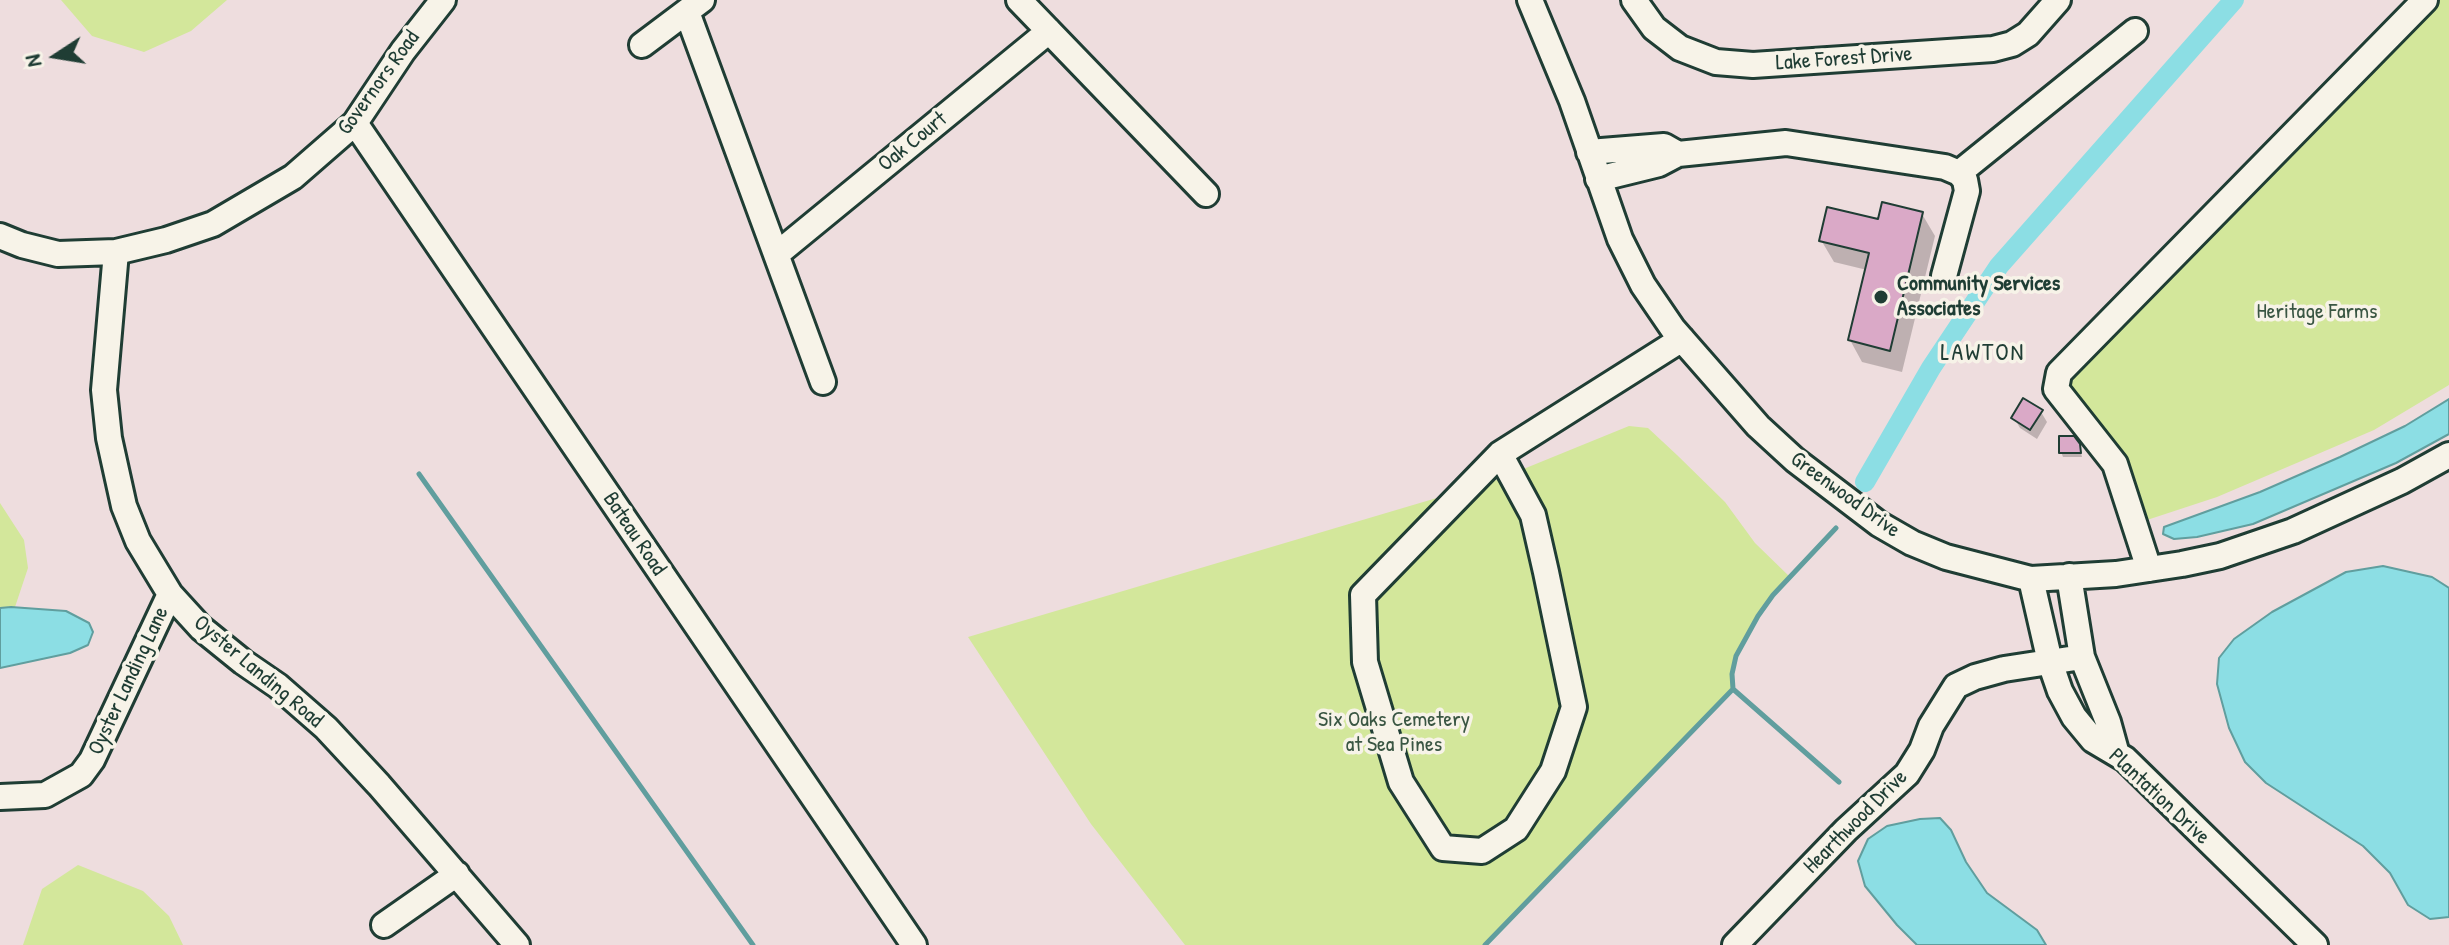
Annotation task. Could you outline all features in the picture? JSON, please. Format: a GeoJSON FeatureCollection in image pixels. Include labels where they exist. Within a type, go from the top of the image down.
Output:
{"type":"FeatureCollection","features":[{"type":"Feature","properties":{"kind":"street","name":"Governors Road"},"geometry":{"type":"LineString","coordinates":[[0,236],[58,254],[116,252],[213,224],[293,177],[355,123],[403,51],[443,0]]}},
{"type":"Feature","properties":{"kind":"street"},"geometry":{"type":"LineString","coordinates":[[1019,0],[1206,194]]}},
{"type":"Feature","properties":{"kind":"street","name":"Greenwood Drive"},"geometry":{"type":"LineString","coordinates":[[1530,0],[1572,101],[1625,251],[1643,285],[1682,339],[1758,426],[1795,460],[1879,524],[1912,543],[1946,557],[2031,579],[2149,569],[2220,556],[2293,531],[2402,481],[2449,455]]}},
{"type":"Feature","properties":{"kind":"street","name":"Lake Forest Drive"},"geometry":{"type":"LineString","coordinates":[[1634,0],[1654,28],[1680,48],[1716,62],[1753,65],[1993,49],[2012,44],[2028,34],[2058,0]]}},
{"type":"Feature","properties":{"kind":"street"},"geometry":{"type":"LineString","coordinates":[[2149,569],[2115,464],[2056,389],[2059,373],[2425,0]]}},
{"type":"Feature","properties":{"kind":"street"},"geometry":{"type":"LineString","coordinates":[[642,45],[695,6],[823,382]]}},
{"type":"Feature","properties":{"kind":"street","name":"Oak Court"},"geometry":{"type":"LineString","coordinates":[[777,254],[1049,31]]}},
{"type":"Feature","properties":{"kind":"street"},"geometry":{"type":"LineString","coordinates":[[1959,173],[2135,31]]}},
{"type":"Feature","properties":{"kind":"street","name":"Bateau Road"},"geometry":{"type":"LineString","coordinates":[[355,123],[914,945]]}},
{"type":"Feature","properties":{"kind":"street"},"geometry":{"type":"LineString","coordinates":[[1598,179],[1659,164],[1678,154],[1786,143],[1945,167],[1959,173],[1965,180],[1967,191],[1944,276]]}},
{"type":"Feature","properties":{"kind":"street"},"geometry":{"type":"LineString","coordinates":[[1589,152],[1664,146],[1678,154]]}},
{"type":"Feature","properties":{"kind":"street","name":"Oyster Landing Road"},"geometry":{"type":"LineString","coordinates":[[116,252],[104,390],[109,438],[124,506],[138,541],[170,594],[201,628],[278,686],[326,728],[517,945]]}},
{"type":"Feature","properties":{"kind":"street"},"geometry":{"type":"LineString","coordinates":[[1500,454],[1533,515],[1574,707],[1553,771],[1516,829],[1482,851],[1443,848],[1401,782],[1365,662],[1363,595],[1500,454],[1682,339]]}},
{"type":"Feature","properties":{"kind":"street"},"geometry":{"type":"LineString","coordinates":[[2069,576],[2082,657],[2116,751]]}},
{"type":"Feature","properties":{"kind":"street","name":"Plantation Drive"},"geometry":{"type":"LineString","coordinates":[[2031,579],[2050,662],[2060,691],[2074,717],[2093,740],[2116,751],[2315,945]]}},
{"type":"Feature","properties":{"kind":"street","name":"Oyster Landing Lane"},"geometry":{"type":"LineString","coordinates":[[0,797],[45,795],[81,775],[92,760],[170,594]]}},
{"type":"Feature","properties":{"kind":"street","name":"Hearthwood Drive"},"geometry":{"type":"LineString","coordinates":[[1735,945],[1846,830],[1907,774],[1956,686],[2004,669],[2082,657]]}},
{"type":"Feature","properties":{"kind":"street"},"geometry":{"type":"LineString","coordinates":[[384,925],[457,874]]}},
{"type":"Feature","properties":{"kind":"green space"},"geometry":{"type":"Polygon","coordinates":[[[61,0],[227,0],[191,31],[144,52],[92,36],[61,0]]]}},
{"type":"Feature","properties":{"kind":"green space","name":"Heritage Farms"},"geometry":{"type":"Polygon","coordinates":[[[2436,0],[2449,0],[2449,385],[2374,430],[2217,497],[2147,520],[2128,460],[2065,385],[2436,0]]]}},
{"type":"Feature","properties":{"kind":"green space","name":"Six Oaks Cemetery at Sea Pines"},"geometry":{"type":"Polygon","coordinates":[[[1629,426],[1648,428],[1677,455],[1725,502],[1755,543],[1791,578],[1773,595],[1758,616],[1736,656],[1733,689],[1485,945],[1185,945],[1091,824],[968,637],[1494,481],[1629,426]]]}},
{"type":"Feature","properties":{"kind":"green space"},"geometry":{"type":"Polygon","coordinates":[[[0,503],[24,540],[28,568],[9,625],[0,627],[0,503]]]}},
{"type":"Feature","properties":{"kind":"green space"},"geometry":{"type":"Polygon","coordinates":[[[78,865],[143,891],[169,916],[183,945],[23,945],[42,889],[78,865]]]}},
{"type":"Feature","properties":{"kind":"water"},"geometry":{"type":"Polygon","coordinates":[[[2449,399],[2449,434],[2396,463],[2253,524],[2197,537],[2174,539],[2163,534],[2164,527],[2260,492],[2340,457],[2405,426],[2449,399]]]}},
{"type":"Feature","properties":{"kind":"water"},"geometry":{"type":"Polygon","coordinates":[[[2383,566],[2432,577],[2449,588],[2449,917],[2430,919],[2408,905],[2390,873],[2363,846],[2266,783],[2245,762],[2229,728],[2217,684],[2219,658],[2234,639],[2272,612],[2346,572],[2383,566]]]}},
{"type":"Feature","properties":{"kind":"water"},"geometry":{"type":"Polygon","coordinates":[[[0,608],[66,611],[89,623],[93,632],[88,645],[70,653],[0,668],[0,608]]]}},
{"type":"Feature","properties":{"kind":"water"},"geometry":{"type":"Polygon","coordinates":[[[1940,818],[1951,830],[1966,862],[1987,893],[2037,930],[2046,945],[1917,945],[1897,925],[1865,886],[1858,861],[1868,839],[1887,826],[1940,818]]]}},
{"type":"Feature","properties":{"kind":"building","name":"Community Services Associates"},"geometry":{"type":"Polygon","coordinates":[[[1882,202],[1923,212],[1890,351],[1848,340],[1869,253],[1819,241],[1827,207],[1878,219],[1882,202]]]}},
{"type":"Feature","properties":{"kind":"building"},"geometry":{"type":"Polygon","coordinates":[[[2023,398],[2043,410],[2030,430],[2011,418],[2023,398]]]}},
{"type":"Feature","properties":{"kind":"building"},"geometry":{"type":"Polygon","coordinates":[[[2059,436],[2074,436],[2080,444],[2081,453],[2059,453],[2059,436]]]}},
{"type":"Feature","properties":{"kind":"waterway"},"geometry":{"type":"LineString","coordinates":[[1865,482],[1931,368],[1999,266],[2234,0]]}},
{"type":"Feature","properties":{"kind":"waterway"},"geometry":{"type":"LineString","coordinates":[[419,474],[753,945]]}},
{"type":"Feature","properties":{"kind":"waterway"},"geometry":{"type":"LineString","coordinates":[[1485,945],[1733,689],[1736,656],[1758,616],[1773,595],[1836,528]]}},
{"type":"Feature","properties":{"kind":"waterway"},"geometry":{"type":"LineString","coordinates":[[1733,689],[1839,782]]}},
{"type":"Feature","properties":{"kind":"place","name":"Community Services Associates"},"geometry":{"type":"Point","coordinates":[1881,297]}},
{"type":"Feature","properties":{"kind":"district","name":"LAWTON"},"geometry":{"type":"Point","coordinates":[1983,354]}}]}
